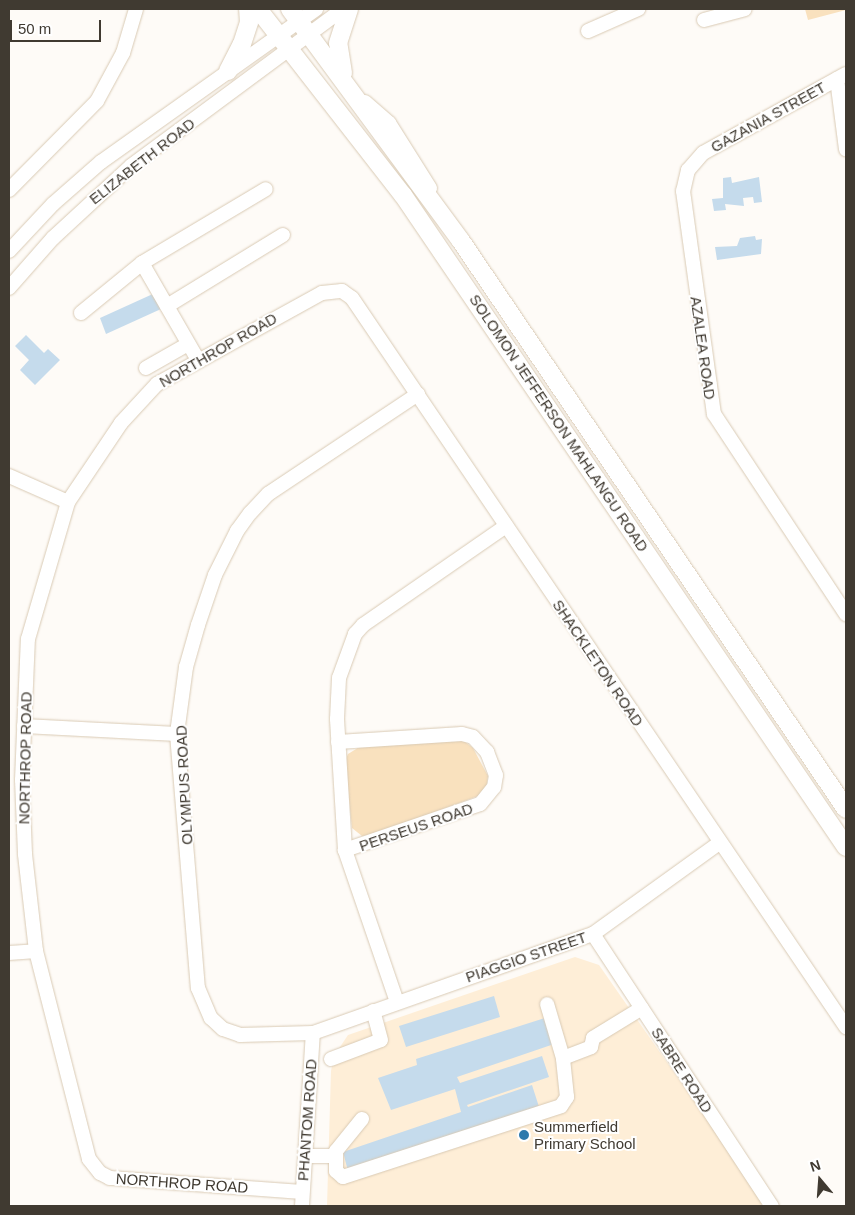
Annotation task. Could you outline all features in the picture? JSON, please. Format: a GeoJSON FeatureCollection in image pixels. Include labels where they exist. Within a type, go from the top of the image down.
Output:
{"type":"FeatureCollection","features":[{"type":"Feature","properties":{"kind":"main road"},"geometry":{"type":"LineString","coordinates":[[228,71],[242,44],[249,22],[248,9]]}},
{"type":"Feature","properties":{"kind":"main road","name":"SOLOMON JEFFERSON MAHLANGU ROAD"},"geometry":{"type":"LineString","coordinates":[[258,9],[403,195],[846,847]]}},
{"type":"Feature","properties":{"kind":"main road"},"geometry":{"type":"LineString","coordinates":[[350,9],[338,43],[350,86]]}},
{"type":"Feature","properties":{"kind":"main road","name":"SOLOMON JEFFERSON MAHLANGU ROAD"},"geometry":{"type":"LineString","coordinates":[[300,21],[350,86],[447,221],[650,515],[846,809]]}},
{"type":"Feature","properties":{"kind":"street"},"geometry":{"type":"LineString","coordinates":[[9,190],[97,101],[124,53],[136,9]]}},
{"type":"Feature","properties":{"kind":"street"},"geometry":{"type":"LineString","coordinates":[[300,21],[316,9]]}},
{"type":"Feature","properties":{"kind":"street"},"geometry":{"type":"LineString","coordinates":[[300,21],[344,9]]}},
{"type":"Feature","properties":{"kind":"street"},"geometry":{"type":"LineString","coordinates":[[588,31],[638,9]]}},
{"type":"Feature","properties":{"kind":"street"},"geometry":{"type":"LineString","coordinates":[[704,20],[745,9]]}},
{"type":"Feature","properties":{"kind":"street","name":"ELIZABETH ROAD"},"geometry":{"type":"LineString","coordinates":[[9,251],[53,204],[101,162],[277,34],[300,21]]}},
{"type":"Feature","properties":{"kind":"street","name":"ELIZABETH ROAD"},"geometry":{"type":"LineString","coordinates":[[9,288],[97,195],[290,49],[300,21]]}},
{"type":"Feature","properties":{"kind":"street"},"geometry":{"type":"LineString","coordinates":[[842,76],[846,149]]}},
{"type":"Feature","properties":{"kind":"street","name":"GAZANIA STREET"},"geometry":{"type":"LineString","coordinates":[[691,164],[716,145],[842,76]]}},
{"type":"Feature","properties":{"kind":"street","name":"AZALEA ROAD"},"geometry":{"type":"LineString","coordinates":[[691,164],[685,175],[683,191],[714,414],[846,614]]}},
{"type":"Feature","properties":{"kind":"street"},"geometry":{"type":"LineString","coordinates":[[81,313],[142,263],[266,189]]}},
{"type":"Feature","properties":{"kind":"street"},"geometry":{"type":"LineString","coordinates":[[166,306],[283,235]]}},
{"type":"Feature","properties":{"kind":"street"},"geometry":{"type":"LineString","coordinates":[[142,263],[198,360]]}},
{"type":"Feature","properties":{"kind":"street","name":"NORTHROP ROAD"},"geometry":{"type":"LineString","coordinates":[[302,1199],[110,1178],[100,1173],[86,1151],[36,951],[25,854],[24,726],[28,638],[68,502],[121,423],[144,395],[157,384],[198,360],[315,296],[332,290],[342,291],[352,298]]}},
{"type":"Feature","properties":{"kind":"street","name":"SHACKLETON ROAD"},"geometry":{"type":"LineString","coordinates":[[352,298],[719,843],[788,938],[846,1027]]}},
{"type":"Feature","properties":{"kind":"street"},"geometry":{"type":"LineString","coordinates":[[146,368],[188,344]]}},
{"type":"Feature","properties":{"kind":"street","name":"OLYMPUS ROAD"},"geometry":{"type":"LineString","coordinates":[[313,1033],[240,1035],[223,1029],[203,1004],[198,988],[178,734],[186,667],[215,575],[237,531],[250,512],[268,494],[418,394]]}},
{"type":"Feature","properties":{"kind":"street"},"geometry":{"type":"LineString","coordinates":[[9,476],[68,502]]}},
{"type":"Feature","properties":{"kind":"street","name":"PERSEUS ROAD"},"geometry":{"type":"LineString","coordinates":[[396,1002],[345,850],[338,742],[339,678],[355,634],[371,617],[506,526]]}},
{"type":"Feature","properties":{"kind":"street"},"geometry":{"type":"LineString","coordinates":[[24,726],[178,734]]}},
{"type":"Feature","properties":{"kind":"street","name":"PERSEUS ROAD"},"geometry":{"type":"LineString","coordinates":[[338,742],[462,734],[477,740],[487,752],[496,775],[494,788],[480,804],[345,850]]}},
{"type":"Feature","properties":{"kind":"street","name":"PIAGGIO STREET"},"geometry":{"type":"LineString","coordinates":[[313,1033],[396,1002],[593,934],[719,843]]}},
{"type":"Feature","properties":{"kind":"street","name":"SABRE ROAD"},"geometry":{"type":"LineString","coordinates":[[593,934],[772,1206]]}},
{"type":"Feature","properties":{"kind":"street"},"geometry":{"type":"LineString","coordinates":[[9,953],[36,951]]}},
{"type":"Feature","properties":{"kind":"street"},"geometry":{"type":"LineString","coordinates":[[362,1119],[338,1147],[336,1171],[343,1177],[561,1106],[567,1096],[563,1058],[547,1004]]}},
{"type":"Feature","properties":{"kind":"street"},"geometry":{"type":"LineString","coordinates":[[563,1058],[591,1047],[593,1038],[642,1008]]}},
{"type":"Feature","properties":{"kind":"street"},"geometry":{"type":"LineString","coordinates":[[331,1059],[381,1040],[373,1011]]}},
{"type":"Feature","properties":{"kind":"street","name":"PHANTOM ROAD"},"geometry":{"type":"LineString","coordinates":[[302,1199],[313,1033]]}},
{"type":"Feature","properties":{"kind":"street"},"geometry":{"type":"LineString","coordinates":[[305,1156],[336,1156]]}},
{"type":"Feature","properties":{"kind":"shaded area"},"geometry":{"type":"Polygon","coordinates":[[[805,9],[846,9],[846,10],[808,20],[805,9]]]}},
{"type":"Feature","properties":{"kind":"shaded area"},"geometry":{"type":"Polygon","coordinates":[[[464,741],[473,748],[488,776],[486,789],[478,796],[372,835],[362,836],[352,828],[345,761],[348,754],[361,746],[464,741]]]}},
{"type":"Feature","properties":{"kind":"shaded area","name":"Summerfield Primary School"},"geometry":{"type":"Polygon","coordinates":[[[575,957],[599,965],[763,1200],[761,1206],[327,1206],[331,1071],[334,1056],[348,1035],[575,957]]]}},
{"type":"Feature","properties":{"kind":"building"},"geometry":{"type":"Polygon","coordinates":[[[731,177],[732,183],[759,177],[762,202],[754,203],[753,197],[743,198],[744,206],[725,204],[726,210],[714,211],[712,199],[723,198],[723,178],[731,177]]]}},
{"type":"Feature","properties":{"kind":"building"},"geometry":{"type":"Polygon","coordinates":[[[755,236],[756,240],[762,239],[761,254],[717,260],[715,247],[737,246],[740,238],[755,236]]]}},
{"type":"Feature","properties":{"kind":"building"},"geometry":{"type":"Polygon","coordinates":[[[155,293],[161,309],[106,334],[100,318],[155,293]]]}},
{"type":"Feature","properties":{"kind":"building"},"geometry":{"type":"Polygon","coordinates":[[[26,335],[44,353],[48,349],[60,360],[35,385],[20,370],[29,360],[15,346],[26,335]]]}},
{"type":"Feature","properties":{"kind":"building"},"geometry":{"type":"Polygon","coordinates":[[[494,996],[500,1017],[406,1047],[399,1026],[494,996]]]}},
{"type":"Feature","properties":{"kind":"building"},"geometry":{"type":"Polygon","coordinates":[[[548,1017],[557,1043],[457,1077],[460,1083],[542,1056],[549,1077],[467,1105],[468,1107],[532,1085],[540,1110],[348,1171],[343,1152],[461,1112],[455,1089],[391,1110],[378,1078],[417,1065],[416,1059],[548,1017]]]}},
{"type":"Feature","properties":{"kind":"place","name":"Summerfield Primary School"},"geometry":{"type":"Point","coordinates":[524,1135]}}]}
